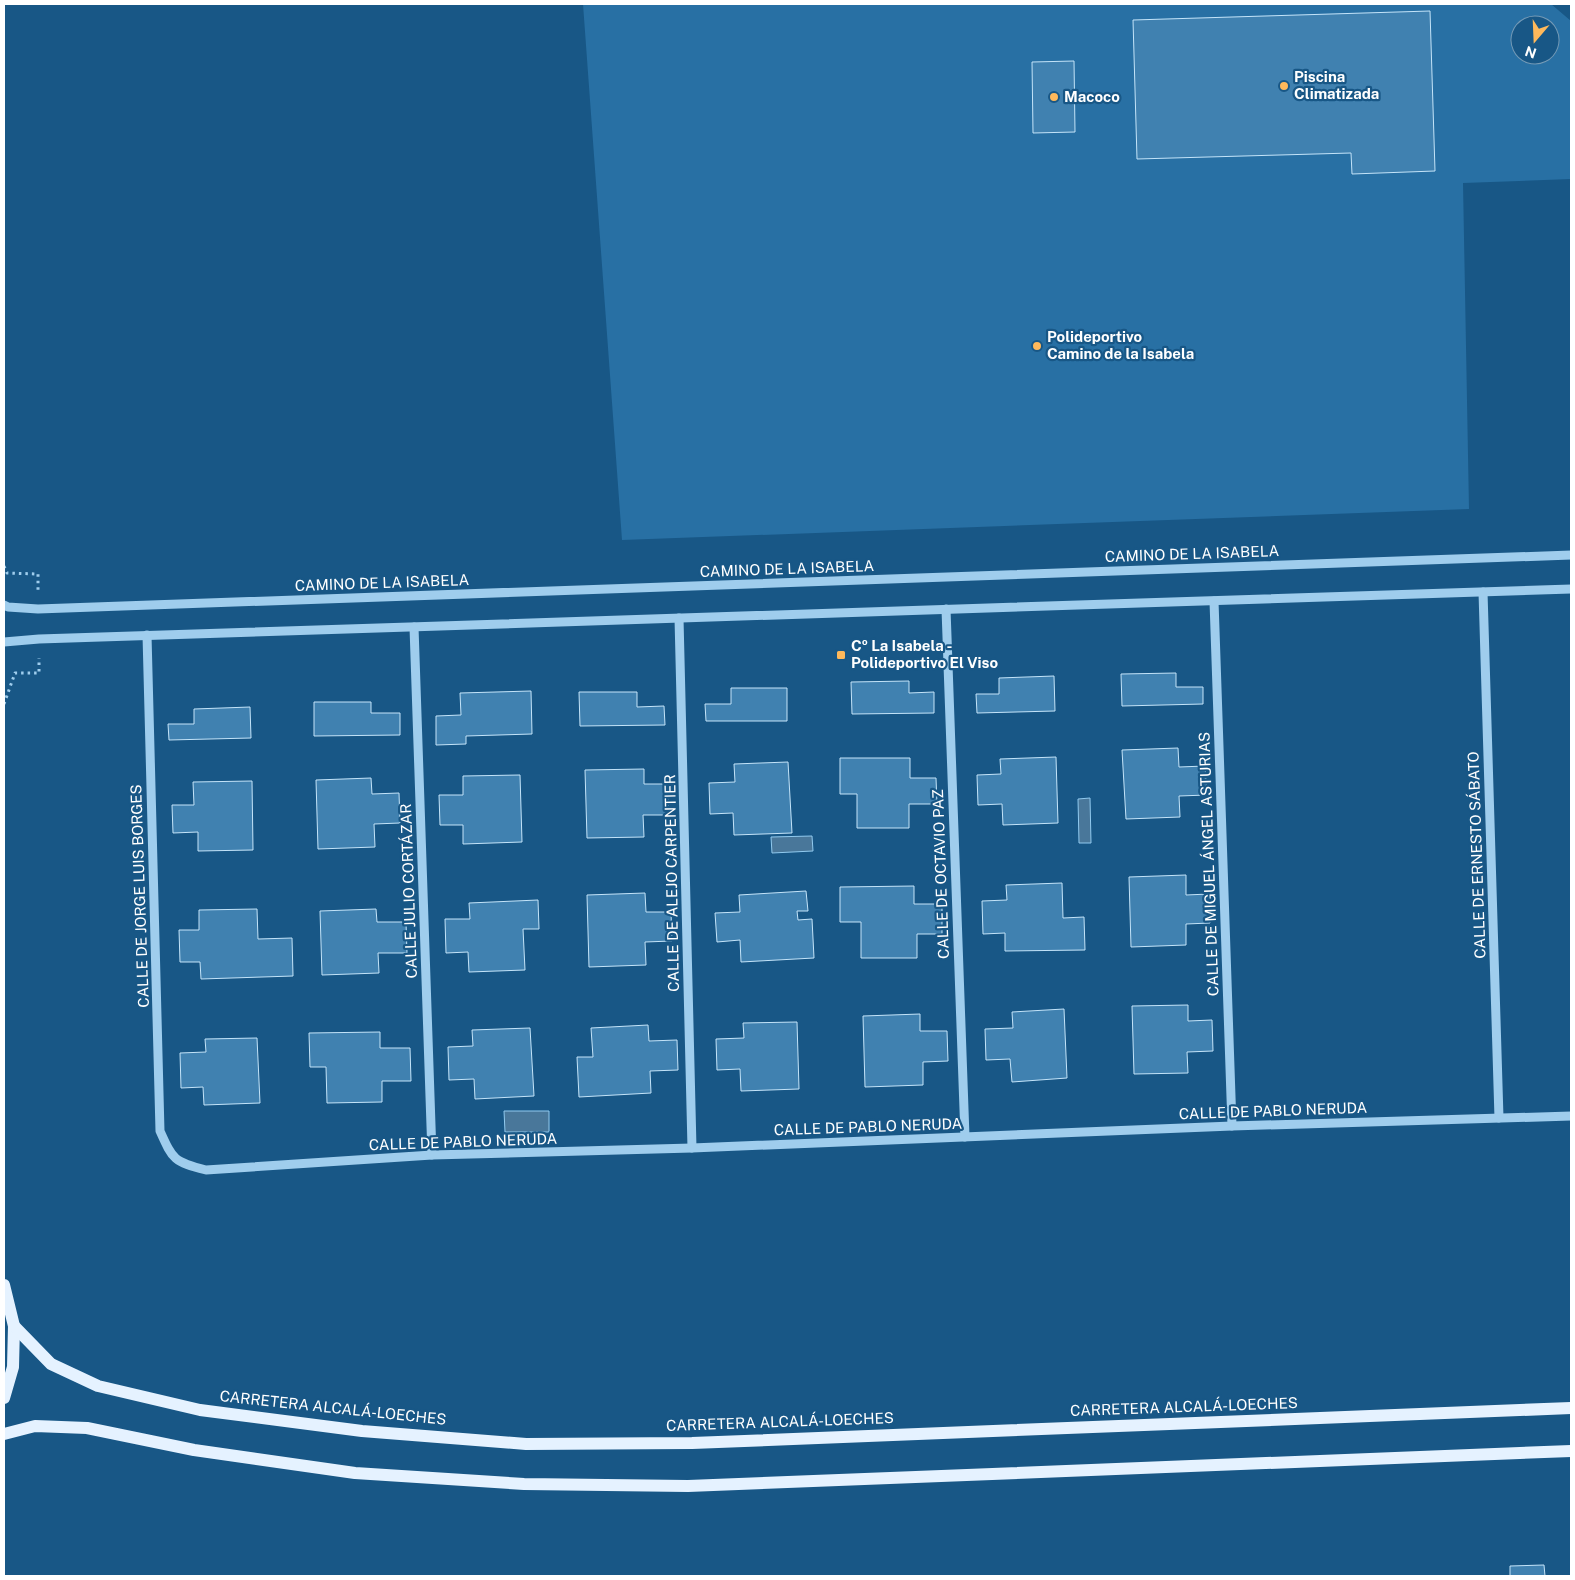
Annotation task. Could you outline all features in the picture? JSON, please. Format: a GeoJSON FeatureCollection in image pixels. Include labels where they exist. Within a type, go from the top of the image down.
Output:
{"type":"FeatureCollection","features":[{"type":"Feature","properties":{"kind":"main road"},"geometry":{"type":"LineString","coordinates":[[4,1285],[14,1326],[13,1367],[4,1398]]}},
{"type":"Feature","properties":{"kind":"main road","name":"CARRETERA ALCALÁ-LOECHES"},"geometry":{"type":"LineString","coordinates":[[14,1326],[51,1364],[98,1386],[200,1410],[362,1431],[526,1444],[692,1442],[1571,1408]]}},
{"type":"Feature","properties":{"kind":"main road"},"geometry":{"type":"LineString","coordinates":[[4,1434],[35,1426],[87,1428],[194,1450],[355,1473],[524,1484],[688,1486],[1571,1451]]}},
{"type":"Feature","properties":{"kind":"street","name":"CAMINO DE LA ISABELA"},"geometry":{"type":"LineString","coordinates":[[4,605],[8,607],[38,609],[1571,555]]}},
{"type":"Feature","properties":{"kind":"street"},"geometry":{"type":"LineString","coordinates":[[4,642],[147,635],[1571,589]]}},
{"type":"Feature","properties":{"kind":"street","name":"CALLE DE ERNESTO SÁBATO"},"geometry":{"type":"LineString","coordinates":[[1483,592],[1499,1118]]}},
{"type":"Feature","properties":{"kind":"street","name":"CALLE DE MIGUEL ÁNGEL ASTURIAS"},"geometry":{"type":"LineString","coordinates":[[1214,601],[1232,1126]]}},
{"type":"Feature","properties":{"kind":"street","name":"CALLE DE OCTAVIO PAZ"},"geometry":{"type":"LineString","coordinates":[[946,609],[965,1137]]}},
{"type":"Feature","properties":{"kind":"street","name":"CALLE DE ALEJO CARPENTIER"},"geometry":{"type":"LineString","coordinates":[[679,618],[692,1148]]}},
{"type":"Feature","properties":{"kind":"street","name":"CALLE JULIO CORTÁZAR"},"geometry":{"type":"LineString","coordinates":[[414,627],[432,1155]]}},
{"type":"Feature","properties":{"kind":"street","name":"CALLE DE JORGE LUIS BORGES"},"geometry":{"type":"LineString","coordinates":[[147,635],[160,1131],[171,1155]]}},
{"type":"Feature","properties":{"kind":"street","name":"CALLE DE PABLO NERUDA"},"geometry":{"type":"LineString","coordinates":[[171,1155],[184,1165],[206,1170],[432,1155],[692,1148],[1232,1126],[1571,1116]]}},
{"type":"Feature","properties":{"kind":"path"},"geometry":{"type":"LineString","coordinates":[[4,566],[7,573],[38,574]]}},
{"type":"Feature","properties":{"kind":"path"},"geometry":{"type":"LineString","coordinates":[[4,704],[14,673],[39,672]]}},
{"type":"Feature","properties":{"kind":"shaded area","name":"Polideportivo Camino de la Isabela"},"geometry":{"type":"Polygon","coordinates":[[[583,4],[1551,4],[1571,21],[1571,179],[1463,183],[1469,509],[622,540],[583,4]]]}},
{"type":"Feature","properties":{"kind":"shaded area"},"geometry":{"type":"Polygon","coordinates":[[[1090,798],[1091,843],[1079,843],[1078,799],[1090,798]]]}},
{"type":"Feature","properties":{"kind":"shaded area"},"geometry":{"type":"Polygon","coordinates":[[[812,836],[813,851],[772,853],[771,837],[812,836]]]}},
{"type":"Feature","properties":{"kind":"shaded area"},"geometry":{"type":"Polygon","coordinates":[[[504,1111],[549,1111],[549,1132],[505,1132],[504,1111]]]}},
{"type":"Feature","properties":{"kind":"building","name":"Piscina Climatizada"},"geometry":{"type":"Polygon","coordinates":[[[1430,11],[1435,171],[1352,174],[1351,153],[1137,159],[1133,20],[1430,11]]]}},
{"type":"Feature","properties":{"kind":"building","name":"Macoco"},"geometry":{"type":"Polygon","coordinates":[[[1074,61],[1075,132],[1033,133],[1032,62],[1074,61]]]}},
{"type":"Feature","properties":{"kind":"building"},"geometry":{"type":"Polygon","coordinates":[[[1176,673],[1176,687],[1203,687],[1203,704],[1122,706],[1121,674],[1176,673]]]}},
{"type":"Feature","properties":{"kind":"building"},"geometry":{"type":"Polygon","coordinates":[[[1054,676],[1055,711],[977,713],[976,694],[999,694],[999,678],[1054,676]]]}},
{"type":"Feature","properties":{"kind":"building"},"geometry":{"type":"Polygon","coordinates":[[[909,681],[909,693],[934,692],[934,713],[852,714],[851,682],[909,681]]]}},
{"type":"Feature","properties":{"kind":"building"},"geometry":{"type":"Polygon","coordinates":[[[731,688],[787,688],[787,721],[706,721],[705,704],[731,704],[731,688]]]}},
{"type":"Feature","properties":{"kind":"building"},"geometry":{"type":"Polygon","coordinates":[[[531,691],[532,734],[466,736],[466,744],[436,745],[436,716],[461,715],[460,693],[531,691]]]}},
{"type":"Feature","properties":{"kind":"building"},"geometry":{"type":"Polygon","coordinates":[[[579,692],[637,692],[637,707],[664,706],[665,725],[580,726],[579,692]]]}},
{"type":"Feature","properties":{"kind":"building"},"geometry":{"type":"Polygon","coordinates":[[[314,702],[371,702],[371,713],[400,713],[400,735],[314,736],[314,702]]]}},
{"type":"Feature","properties":{"kind":"building"},"geometry":{"type":"Polygon","coordinates":[[[250,707],[251,738],[169,740],[168,724],[194,724],[194,709],[250,707]]]}},
{"type":"Feature","properties":{"kind":"building"},"geometry":{"type":"Polygon","coordinates":[[[1178,748],[1179,767],[1205,766],[1207,795],[1179,796],[1180,817],[1126,819],[1122,750],[1178,748]]]}},
{"type":"Feature","properties":{"kind":"building"},"geometry":{"type":"Polygon","coordinates":[[[1056,757],[1058,823],[1003,825],[1002,804],[978,805],[977,775],[1001,774],[1000,759],[1056,757]]]}},
{"type":"Feature","properties":{"kind":"building"},"geometry":{"type":"Polygon","coordinates":[[[840,758],[910,758],[910,778],[936,778],[937,804],[909,804],[909,828],[857,828],[857,794],[840,794],[840,758]]]}},
{"type":"Feature","properties":{"kind":"building"},"geometry":{"type":"Polygon","coordinates":[[[788,762],[792,833],[734,835],[733,813],[710,814],[709,783],[735,782],[734,764],[788,762]]]}},
{"type":"Feature","properties":{"kind":"building"},"geometry":{"type":"Polygon","coordinates":[[[644,769],[644,784],[668,784],[668,815],[643,815],[644,837],[587,838],[585,770],[644,769]]]}},
{"type":"Feature","properties":{"kind":"building"},"geometry":{"type":"Polygon","coordinates":[[[520,775],[522,842],[463,844],[463,825],[440,825],[439,795],[463,795],[463,776],[520,775]]]}},
{"type":"Feature","properties":{"kind":"building"},"geometry":{"type":"Polygon","coordinates":[[[371,778],[372,794],[399,793],[400,823],[374,824],[375,847],[318,849],[316,780],[371,778]]]}},
{"type":"Feature","properties":{"kind":"building"},"geometry":{"type":"Polygon","coordinates":[[[252,781],[253,850],[198,851],[198,832],[173,833],[172,805],[194,805],[193,782],[252,781]]]}},
{"type":"Feature","properties":{"kind":"building"},"geometry":{"type":"Polygon","coordinates":[[[1186,875],[1186,895],[1209,894],[1210,923],[1186,924],[1186,945],[1131,947],[1129,877],[1186,875]]]}},
{"type":"Feature","properties":{"kind":"building"},"geometry":{"type":"Polygon","coordinates":[[[1062,883],[1063,918],[1084,917],[1085,950],[1005,951],[1005,933],[983,934],[982,901],[1007,900],[1006,885],[1062,883]]]}},
{"type":"Feature","properties":{"kind":"building"},"geometry":{"type":"Polygon","coordinates":[[[914,886],[914,904],[942,904],[942,934],[917,934],[917,958],[861,958],[861,922],[840,922],[840,887],[914,886]]]}},
{"type":"Feature","properties":{"kind":"building"},"geometry":{"type":"Polygon","coordinates":[[[806,891],[808,911],[797,911],[798,920],[812,919],[814,958],[741,962],[740,940],[717,942],[715,913],[740,912],[739,895],[806,891]]]}},
{"type":"Feature","properties":{"kind":"building"},"geometry":{"type":"Polygon","coordinates":[[[645,893],[646,912],[671,912],[672,941],[645,942],[646,965],[589,967],[587,895],[645,893]]]}},
{"type":"Feature","properties":{"kind":"building"},"geometry":{"type":"Polygon","coordinates":[[[538,900],[539,929],[523,929],[525,970],[469,972],[468,952],[446,953],[445,919],[470,919],[469,903],[538,900]]]}},
{"type":"Feature","properties":{"kind":"building"},"geometry":{"type":"Polygon","coordinates":[[[257,909],[258,939],[292,938],[293,976],[201,979],[200,962],[180,962],[179,930],[199,930],[199,910],[257,909]]]}},
{"type":"Feature","properties":{"kind":"building"},"geometry":{"type":"Polygon","coordinates":[[[376,909],[377,922],[406,922],[407,953],[378,953],[379,973],[322,975],[320,911],[376,909]]]}},
{"type":"Feature","properties":{"kind":"building"},"geometry":{"type":"Polygon","coordinates":[[[1188,1005],[1188,1021],[1212,1020],[1213,1051],[1187,1052],[1188,1073],[1134,1074],[1132,1006],[1188,1005]]]}},
{"type":"Feature","properties":{"kind":"building"},"geometry":{"type":"Polygon","coordinates":[[[1064,1009],[1067,1078],[1012,1082],[1010,1059],[986,1060],[985,1029],[1013,1028],[1012,1012],[1064,1009]]]}},
{"type":"Feature","properties":{"kind":"building"},"geometry":{"type":"Polygon","coordinates":[[[920,1014],[920,1031],[947,1031],[948,1061],[923,1062],[923,1085],[865,1087],[863,1016],[920,1014]]]}},
{"type":"Feature","properties":{"kind":"building"},"geometry":{"type":"Polygon","coordinates":[[[797,1022],[799,1089],[741,1091],[740,1069],[717,1070],[716,1039],[744,1038],[743,1023],[797,1022]]]}},
{"type":"Feature","properties":{"kind":"building"},"geometry":{"type":"Polygon","coordinates":[[[648,1025],[649,1041],[677,1040],[678,1070],[650,1071],[651,1093],[579,1097],[577,1057],[593,1057],[591,1028],[648,1025]]]}},
{"type":"Feature","properties":{"kind":"building"},"geometry":{"type":"Polygon","coordinates":[[[530,1028],[534,1096],[475,1099],[474,1079],[449,1080],[448,1047],[473,1046],[472,1030],[530,1028]]]}},
{"type":"Feature","properties":{"kind":"building"},"geometry":{"type":"Polygon","coordinates":[[[380,1032],[380,1048],[410,1048],[411,1081],[382,1081],[382,1102],[327,1103],[326,1067],[310,1067],[309,1033],[380,1032]]]}},
{"type":"Feature","properties":{"kind":"building"},"geometry":{"type":"Polygon","coordinates":[[[257,1038],[260,1103],[204,1105],[203,1087],[181,1088],[180,1053],[206,1052],[205,1039],[257,1038]]]}},
{"type":"Feature","properties":{"kind":"building"},"geometry":{"type":"Polygon","coordinates":[[[1544,1565],[1545,1576],[1510,1576],[1510,1566],[1544,1565]]]}},
{"type":"Feature","properties":{"kind":"place","name":"Piscina Climatizada"},"geometry":{"type":"Point","coordinates":[1284,86]}},
{"type":"Feature","properties":{"kind":"place","name":"Macoco"},"geometry":{"type":"Point","coordinates":[1054,97]}},
{"type":"Feature","properties":{"kind":"place","name":"Polideportivo Camino de la Isabela"},"geometry":{"type":"Point","coordinates":[1037,346]}},
{"type":"Feature","properties":{"kind":"place","name":"Cº La Isabela - Polideportivo El Viso"},"geometry":{"type":"Point","coordinates":[841,655]}}]}
